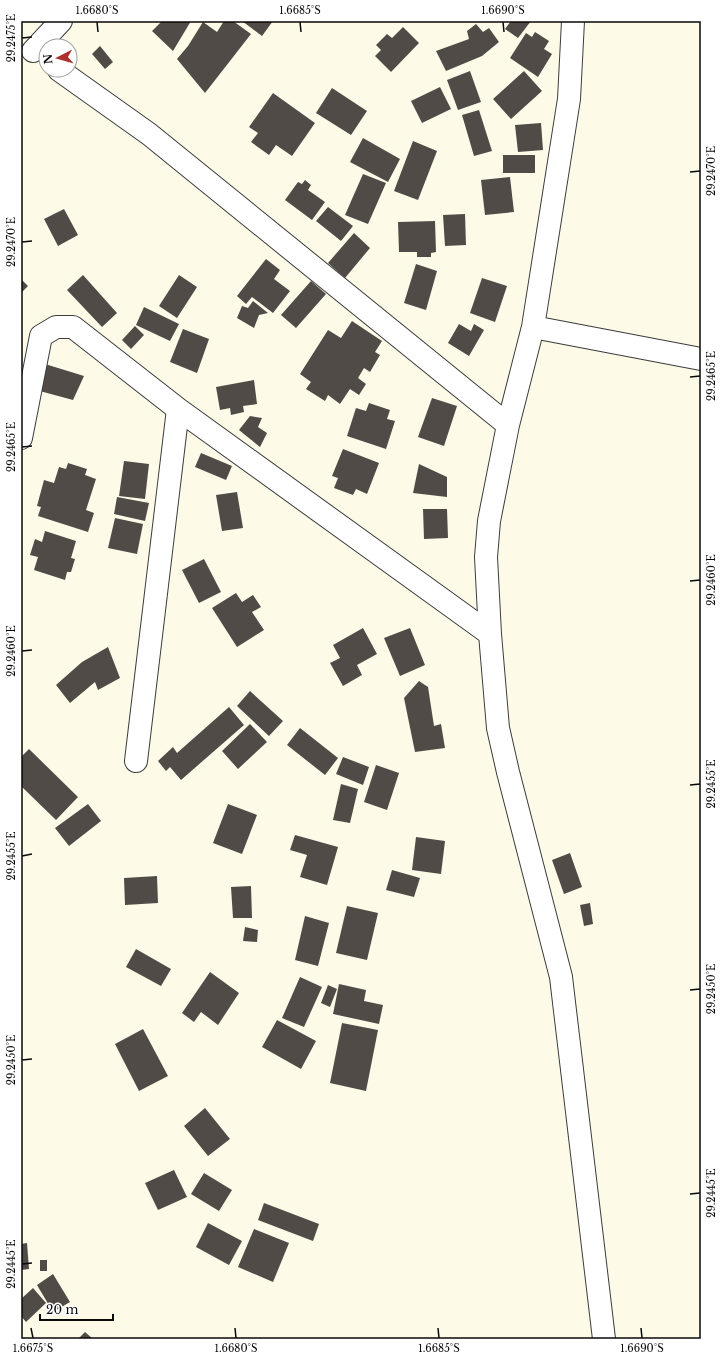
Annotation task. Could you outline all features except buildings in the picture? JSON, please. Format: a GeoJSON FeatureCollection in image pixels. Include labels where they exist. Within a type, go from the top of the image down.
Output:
{"type":"FeatureCollection","features":[{"type":"Feature","properties":{"kind":"street"},"geometry":{"type":"LineString","coordinates":[[33,54],[61,21]]}},
{"type":"Feature","properties":{"kind":"street"},"geometry":{"type":"LineString","coordinates":[[573,21],[569,99],[533,327],[508,425],[489,521],[486,557],[490,634],[498,728],[504,758],[561,977],[604,1339]]}},
{"type":"Feature","properties":{"kind":"street"},"geometry":{"type":"LineString","coordinates":[[71,78],[148,134],[508,425]]}},
{"type":"Feature","properties":{"kind":"street"},"geometry":{"type":"LineString","coordinates":[[21,438],[41,336],[56,327],[73,327],[178,409],[490,634]]}},
{"type":"Feature","properties":{"kind":"street"},"geometry":{"type":"LineString","coordinates":[[533,327],[701,359]]}},
{"type":"Feature","properties":{"kind":"street"},"geometry":{"type":"LineString","coordinates":[[136,761],[178,409]]}}]}
